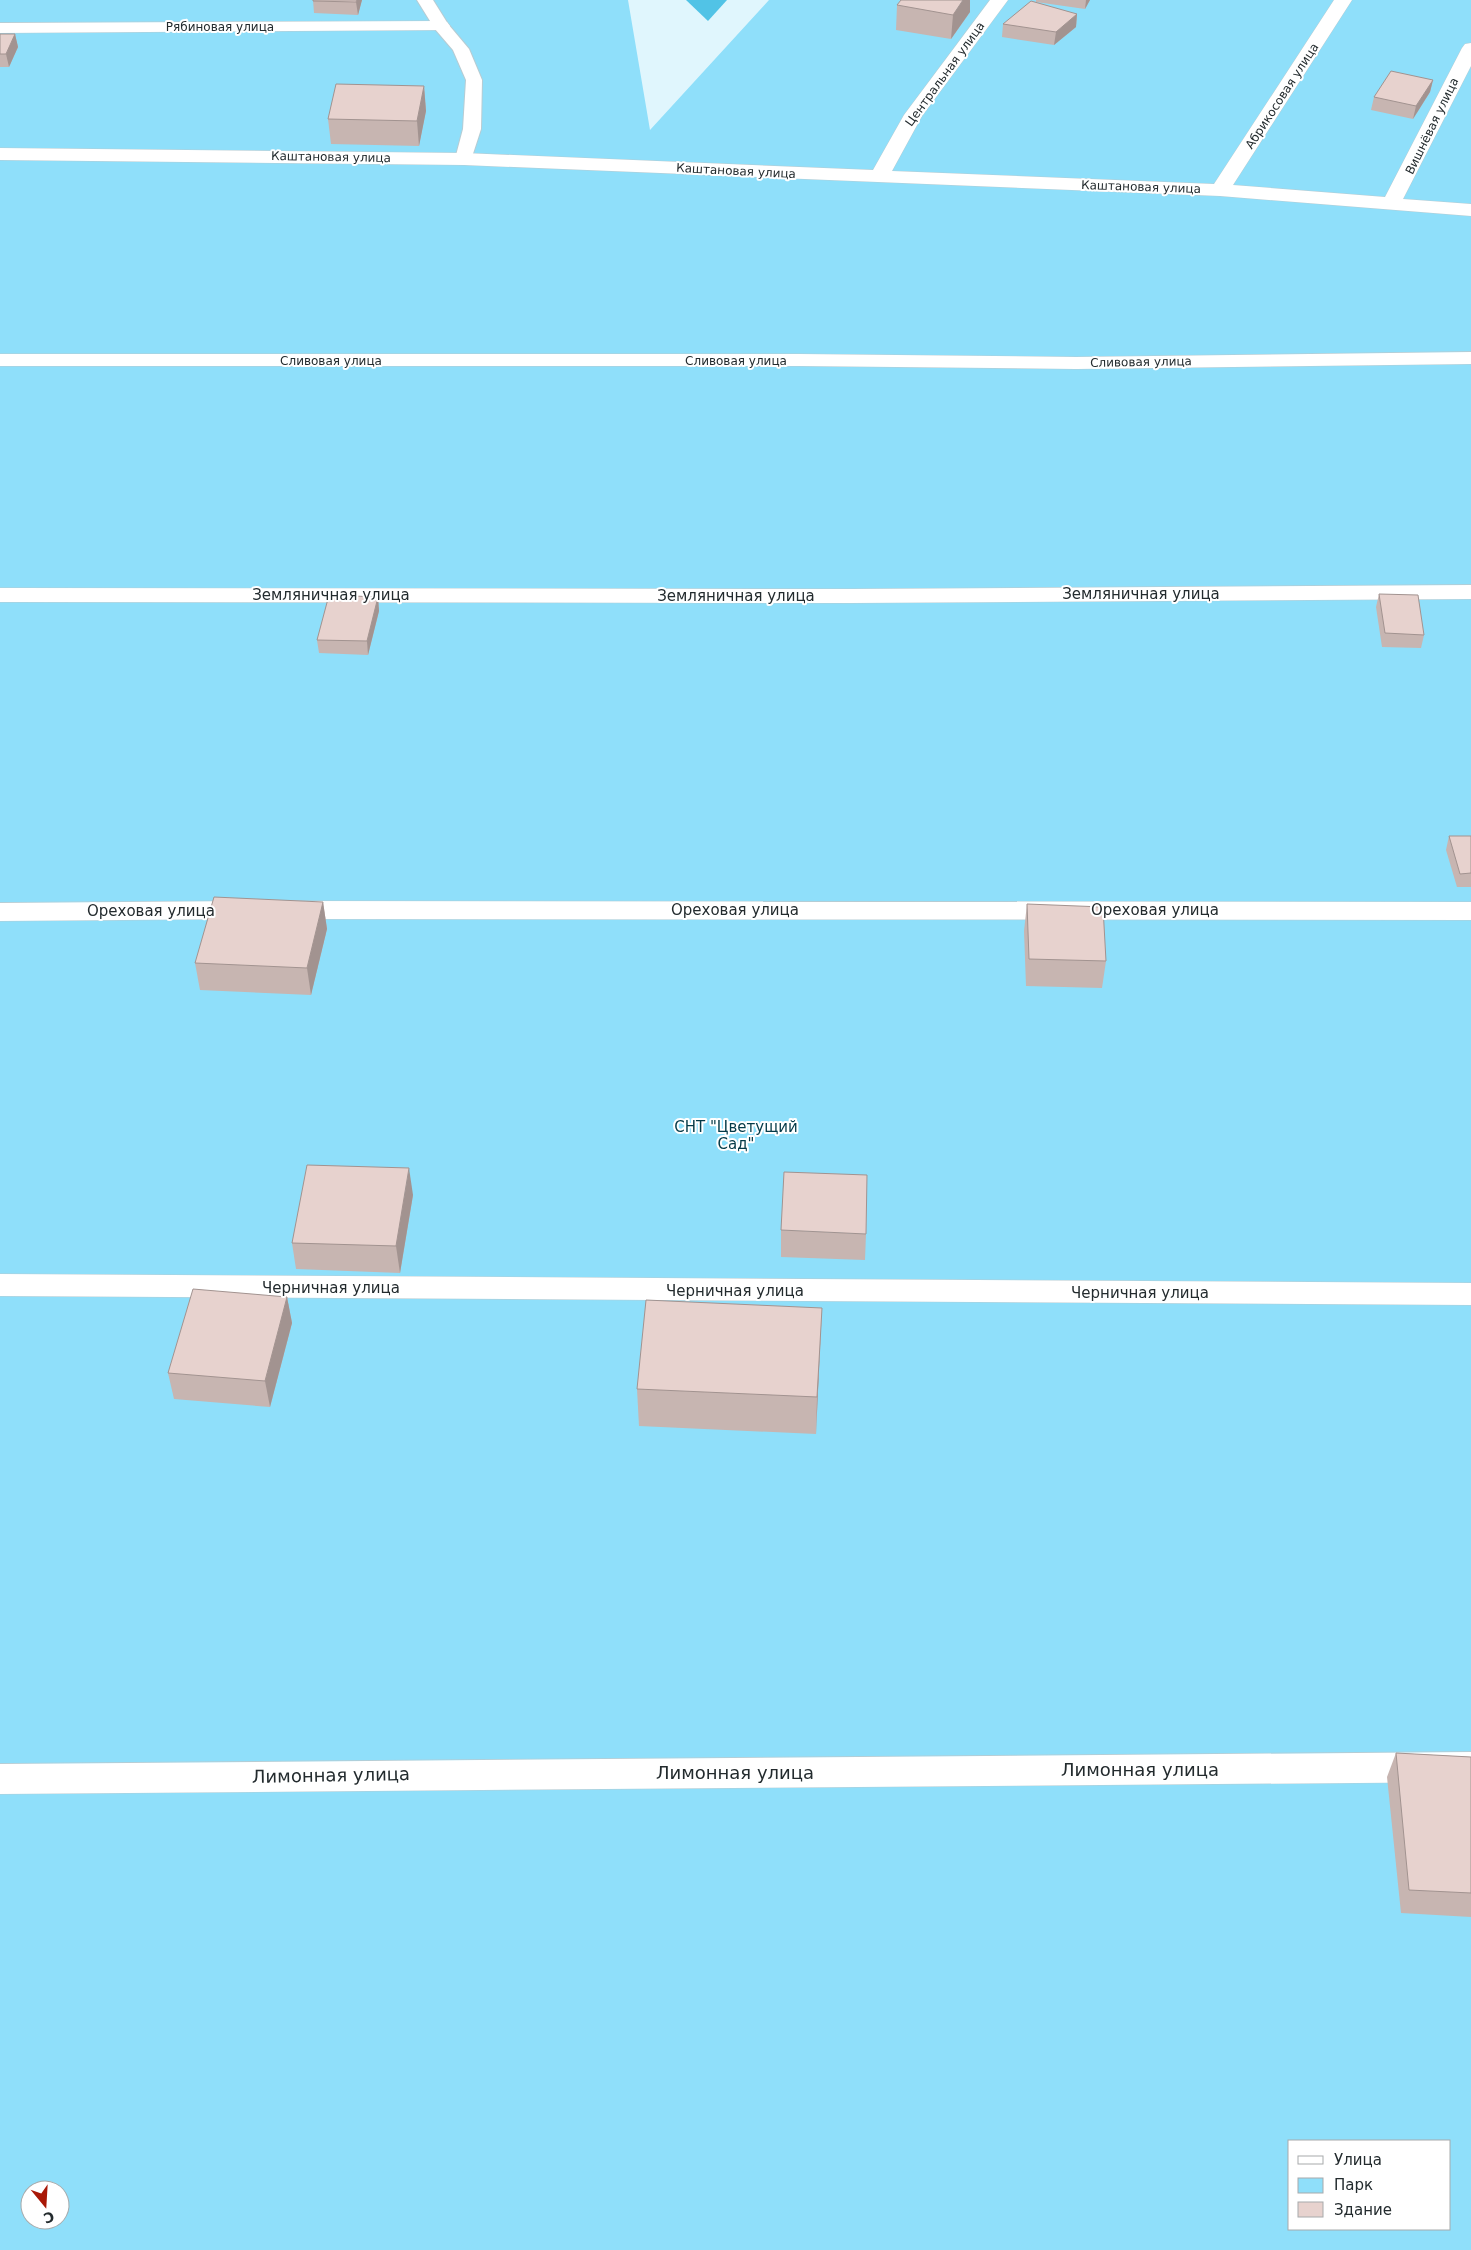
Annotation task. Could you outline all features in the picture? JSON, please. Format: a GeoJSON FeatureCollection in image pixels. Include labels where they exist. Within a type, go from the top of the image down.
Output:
{"type":"FeatureCollection","features":[{"type":"Feature","properties":{"kind":"street","name":"Центральная улица"},"geometry":{"type":"LineString","coordinates":[[879,177],[912,115],[999,0]]}},
{"type":"Feature","properties":{"kind":"street","name":"Абрикосовая улица"},"geometry":{"type":"LineString","coordinates":[[1220,190],[1343,0]]}},
{"type":"Feature","properties":{"kind":"street","name":"Рябиновая улица"},"geometry":{"type":"LineString","coordinates":[[0,28],[440,26]]}},
{"type":"Feature","properties":{"kind":"street","name":"Вишнёвая улица"},"geometry":{"type":"LineString","coordinates":[[1391,204],[1471,48]]}},
{"type":"Feature","properties":{"kind":"street","name":"Каштановая улица"},"geometry":{"type":"LineString","coordinates":[[0,154],[464,158],[1220,190],[1471,210]]}},
{"type":"Feature","properties":{"kind":"street","name":"Сливовая улица"},"geometry":{"type":"LineString","coordinates":[[0,360],[799,360],[1076,363],[1471,358]]}},
{"type":"Feature","properties":{"kind":"street","name":"Земляничная улица"},"geometry":{"type":"LineString","coordinates":[[0,595],[851,596],[1471,592]]}},
{"type":"Feature","properties":{"kind":"street","name":"Ореховая улица"},"geometry":{"type":"LineString","coordinates":[[0,912],[362,910],[1471,911]]}},
{"type":"Feature","properties":{"kind":"street","name":"Черничная улица"},"geometry":{"type":"LineString","coordinates":[[0,1286],[1471,1294]]}},
{"type":"Feature","properties":{"kind":"street","name":"Лимонная улица"},"geometry":{"type":"LineString","coordinates":[[0,1779],[1471,1767]]}},
{"type":"Feature","properties":{"kind":"lane"},"geometry":{"type":"LineString","coordinates":[[425,0],[440,26],[461,50],[474,80],[472,129],[464,158]]}},
{"type":"Feature","properties":{"kind":"green space","name":"СНТ \"Цветущий Сад\""},"geometry":{"type":"Polygon","coordinates":[[[0,0],[628,0],[650,130],[769,0],[1471,0],[1471,2250],[0,2250],[0,0]]]}},
{"type":"Feature","properties":{"kind":"shaded area"},"geometry":{"type":"Polygon","coordinates":[[[686,0],[727,0],[708,21],[686,0]]]}},
{"type":"Feature","properties":{"kind":"building"},"geometry":{"type":"Polygon","coordinates":[[[313,0],[357,0],[356,2],[313,0]]]}},
{"type":"Feature","properties":{"kind":"building"},"geometry":{"type":"Polygon","coordinates":[[[901,0],[963,0],[953,15],[897,5],[901,0]]]}},
{"type":"Feature","properties":{"kind":"building"},"geometry":{"type":"Polygon","coordinates":[[[1031,1],[1077,14],[1056,32],[1003,24],[1031,1]]]}},
{"type":"Feature","properties":{"kind":"building"},"geometry":{"type":"Polygon","coordinates":[[[0,34],[15,34],[6,54],[0,54],[0,34]]]}},
{"type":"Feature","properties":{"kind":"building"},"geometry":{"type":"Polygon","coordinates":[[[1391,71],[1433,80],[1416,106],[1374,97],[1391,71]]]}},
{"type":"Feature","properties":{"kind":"building"},"geometry":{"type":"Polygon","coordinates":[[[336,84],[424,86],[417,121],[328,119],[336,84]]]}},
{"type":"Feature","properties":{"kind":"building"},"geometry":{"type":"Polygon","coordinates":[[[1379,594],[1418,595],[1424,635],[1385,633],[1379,594]]]}},
{"type":"Feature","properties":{"kind":"building"},"geometry":{"type":"Polygon","coordinates":[[[329,595],[378,597],[367,641],[317,640],[329,595]]]}},
{"type":"Feature","properties":{"kind":"building"},"geometry":{"type":"Polygon","coordinates":[[[1449,836],[1471,836],[1471,873],[1460,874],[1449,836]]]}},
{"type":"Feature","properties":{"kind":"building"},"geometry":{"type":"Polygon","coordinates":[[[214,897],[323,902],[307,968],[195,963],[214,897]]]}},
{"type":"Feature","properties":{"kind":"building"},"geometry":{"type":"Polygon","coordinates":[[[1027,904],[1103,907],[1106,961],[1029,959],[1027,904]]]}},
{"type":"Feature","properties":{"kind":"building"},"geometry":{"type":"Polygon","coordinates":[[[307,1165],[409,1168],[396,1246],[292,1243],[307,1165]]]}},
{"type":"Feature","properties":{"kind":"building"},"geometry":{"type":"Polygon","coordinates":[[[784,1172],[867,1175],[866,1234],[781,1230],[784,1172]]]}},
{"type":"Feature","properties":{"kind":"building"},"geometry":{"type":"Polygon","coordinates":[[[193,1289],[287,1297],[265,1381],[168,1373],[193,1289]]]}},
{"type":"Feature","properties":{"kind":"building"},"geometry":{"type":"Polygon","coordinates":[[[646,1300],[822,1308],[817,1397],[637,1389],[646,1300]]]}},
{"type":"Feature","properties":{"kind":"building"},"geometry":{"type":"Polygon","coordinates":[[[1396,1753],[1471,1757],[1471,1893],[1409,1890],[1396,1753]]]}}]}
